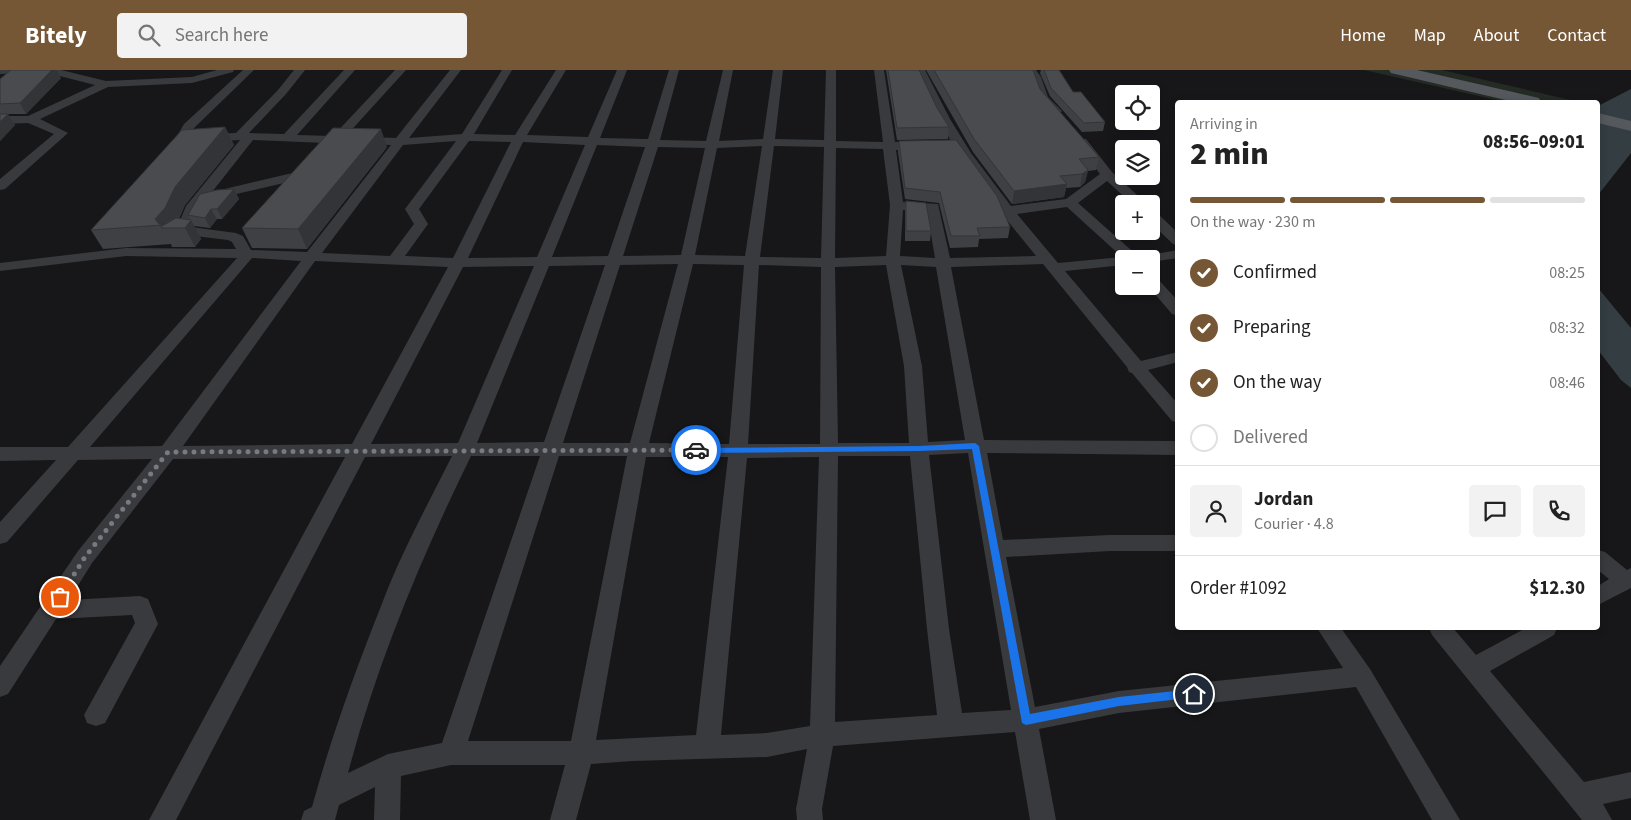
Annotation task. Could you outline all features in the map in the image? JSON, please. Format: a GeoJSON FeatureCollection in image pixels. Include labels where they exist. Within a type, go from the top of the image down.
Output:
{"type":"FeatureCollection","features":[{"type":"Feature","properties":{"kind":"main road"},"geometry":{"type":"LineString","coordinates":[[1397,70],[1524,100]]}},
{"type":"Feature","properties":{"kind":"main road"},"geometry":{"type":"LineString","coordinates":[[1600,118],[1631,126]]}},
{"type":"Feature","properties":{"kind":"street"},"geometry":{"type":"LineString","coordinates":[[0,71],[28,70]]}},
{"type":"Feature","properties":{"kind":"street"},"geometry":{"type":"LineString","coordinates":[[48,70],[106,84],[192,80],[229,70]]}},
{"type":"Feature","properties":{"kind":"street"},"geometry":{"type":"LineString","coordinates":[[249,70],[188,127],[183,136],[189,139],[244,136],[399,142],[466,137],[711,144],[769,142],[889,146],[960,145]]}},
{"type":"Feature","properties":{"kind":"street"},"geometry":{"type":"LineString","coordinates":[[162,252],[183,230],[191,210],[244,136],[300,70]]}},
{"type":"Feature","properties":{"kind":"street"},"geometry":{"type":"LineString","coordinates":[[287,138],[350,70]]}},
{"type":"Feature","properties":{"kind":"street"},"geometry":{"type":"LineString","coordinates":[[199,199],[305,174],[401,70]]}},
{"type":"Feature","properties":{"kind":"street"},"geometry":{"type":"LineString","coordinates":[[0,686],[85,557],[168,452],[311,258],[456,70]]}},
{"type":"Feature","properties":{"kind":"street"},"geometry":{"type":"LineString","coordinates":[[394,261],[420,224],[412,209],[466,137],[507,70]]}},
{"type":"Feature","properties":{"kind":"street"},"geometry":{"type":"LineString","coordinates":[[162,820],[458,263],[519,138],[561,70]]}},
{"type":"Feature","properties":{"kind":"street"},"geometry":{"type":"LineString","coordinates":[[314,820],[323,816],[344,740],[394,600],[426,528],[465,450],[622,70]]}},
{"type":"Feature","properties":{"kind":"street"},"geometry":{"type":"LineString","coordinates":[[451,753],[653,142],[674,70]]}},
{"type":"Feature","properties":{"kind":"street"},"geometry":{"type":"LineString","coordinates":[[563,820],[581,753],[638,450],[687,259],[728,70]]}},
{"type":"Feature","properties":{"kind":"street"},"geometry":{"type":"LineString","coordinates":[[708,747],[738,451],[752,262],[778,70]]}},
{"type":"Feature","properties":{"kind":"street"},"geometry":{"type":"LineString","coordinates":[[810,820],[809,809],[822,735],[829,449],[828,263],[831,70]]}},
{"type":"Feature","properties":{"kind":"street"},"geometry":{"type":"LineString","coordinates":[[879,70],[897,205],[893,242],[894,260],[913,366],[919,449],[938,629],[951,725]]}},
{"type":"Feature","properties":{"kind":"street"},"geometry":{"type":"LineString","coordinates":[[920,70],[944,119],[1007,212],[1135,368],[1175,414]]}},
{"type":"Feature","properties":{"kind":"street"},"geometry":{"type":"LineString","coordinates":[[1031,70],[1036,77],[1044,98],[1064,120]]}},
{"type":"Feature","properties":{"kind":"street"},"geometry":{"type":"LineString","coordinates":[[0,120],[30,119],[106,84]]}},
{"type":"Feature","properties":{"kind":"street"},"geometry":{"type":"LineString","coordinates":[[0,186],[62,133],[30,119]]}},
{"type":"Feature","properties":{"kind":"street"},"geometry":{"type":"LineString","coordinates":[[1076,135],[1107,175],[1130,195]]}},
{"type":"Feature","properties":{"kind":"street"},"geometry":{"type":"LineString","coordinates":[[177,152],[189,139]]}},
{"type":"Feature","properties":{"kind":"street"},"geometry":{"type":"LineString","coordinates":[[1007,212],[1070,203],[1107,175]]}},
{"type":"Feature","properties":{"kind":"street"},"geometry":{"type":"LineString","coordinates":[[1070,203],[1122,250]]}},
{"type":"Feature","properties":{"kind":"street"},"geometry":{"type":"LineString","coordinates":[[897,205],[932,207],[1026,720],[1042,820]]}},
{"type":"Feature","properties":{"kind":"street"},"geometry":{"type":"LineString","coordinates":[[1160,224],[1175,238]]}},
{"type":"Feature","properties":{"kind":"street"},"geometry":{"type":"LineString","coordinates":[[183,230],[230,236],[238,239],[247,255]]}},
{"type":"Feature","properties":{"kind":"street"},"geometry":{"type":"LineString","coordinates":[[86,256],[98,244]]}},
{"type":"Feature","properties":{"kind":"street"},"geometry":{"type":"LineString","coordinates":[[0,267],[126,252],[458,263],[687,259],[828,263],[894,260],[942,263],[1050,264],[1115,261]]}},
{"type":"Feature","properties":{"kind":"street"},"geometry":{"type":"LineString","coordinates":[[1160,257],[1175,254]]}},
{"type":"Feature","properties":{"kind":"street"},"geometry":{"type":"LineString","coordinates":[[0,536],[247,255]]}},
{"type":"Feature","properties":{"kind":"street"},"geometry":{"type":"LineString","coordinates":[[1160,290],[1175,308]]}},
{"type":"Feature","properties":{"kind":"street"},"geometry":{"type":"LineString","coordinates":[[1135,368],[1175,358]]}},
{"type":"Feature","properties":{"kind":"street"},"geometry":{"type":"LineString","coordinates":[[0,454],[551,449],[738,451],[919,449],[975,446],[1175,448]]}},
{"type":"Feature","properties":{"kind":"street"},"geometry":{"type":"LineString","coordinates":[[995,549],[1110,543],[1175,543]]}},
{"type":"Feature","properties":{"kind":"street"},"geometry":{"type":"LineString","coordinates":[[1600,559],[1628,578],[1600,595]]}},
{"type":"Feature","properties":{"kind":"street"},"geometry":{"type":"LineString","coordinates":[[51,610],[140,606],[147,624],[96,715]]}},
{"type":"Feature","properties":{"kind":"street"},"geometry":{"type":"LineString","coordinates":[[1329,630],[1362,676],[1447,820]]}},
{"type":"Feature","properties":{"kind":"street"},"geometry":{"type":"LineString","coordinates":[[1442,630],[1597,820]]}},
{"type":"Feature","properties":{"kind":"street"},"geometry":{"type":"LineString","coordinates":[[1474,668],[1542,630]]}},
{"type":"Feature","properties":{"kind":"street"},"geometry":{"type":"LineString","coordinates":[[328,797],[388,766],[451,753],[581,753],[633,749],[767,745],[822,735],[1026,720],[1119,702],[1362,676]]}},
{"type":"Feature","properties":{"kind":"street"},"geometry":{"type":"LineString","coordinates":[[387,820],[388,766]]}},
{"type":"Feature","properties":{"kind":"street"},"geometry":{"type":"LineString","coordinates":[[1579,796],[1631,785]]}},
{"type":"Feature","properties":{"kind":"shaded area"},"geometry":{"type":"Polygon","coordinates":[[[1364,70],[1442,70],[1570,100],[1496,100],[1364,70]]]}},
{"type":"Feature","properties":{"kind":"shaded area"},"geometry":{"type":"Polygon","coordinates":[[[1631,89],[1631,153],[1600,192],[1600,105],[1631,89]]]}},
{"type":"Feature","properties":{"kind":"shaded area"},"geometry":{"type":"Polygon","coordinates":[[[1600,290],[1631,328],[1631,388],[1621,380],[1600,353],[1600,290]]]}},
{"type":"Feature","properties":{"kind":"building"},"geometry":{"type":"Polygon","coordinates":[[[11,70],[52,70],[20,103],[0,104],[0,79],[11,70]]]}},
{"type":"Feature","properties":{"kind":"building"},"geometry":{"type":"Polygon","coordinates":[[[888,70],[919,70],[937,108],[949,127],[897,128],[888,70]]]}},
{"type":"Feature","properties":{"kind":"building"},"geometry":{"type":"Polygon","coordinates":[[[934,70],[1033,70],[1040,89],[1099,157],[1079,159],[1088,170],[1082,174],[1060,176],[1067,184],[1014,191],[974,139],[934,70]]]}},
{"type":"Feature","properties":{"kind":"building"},"geometry":{"type":"Polygon","coordinates":[[[1044,70],[1059,70],[1073,92],[1081,92],[1105,122],[1084,123],[1051,88],[1044,70]]]}},
{"type":"Feature","properties":{"kind":"building"},"geometry":{"type":"Polygon","coordinates":[[[0,114],[8,114],[0,122],[0,114]]]}},
{"type":"Feature","properties":{"kind":"building"},"geometry":{"type":"Polygon","coordinates":[[[225,127],[175,187],[165,208],[155,219],[159,224],[164,225],[176,218],[191,220],[185,228],[161,228],[163,225],[91,230],[182,130],[225,127]]]}},
{"type":"Feature","properties":{"kind":"building"},"geometry":{"type":"Polygon","coordinates":[[[333,128],[381,129],[298,229],[242,228],[333,128]]]}},
{"type":"Feature","properties":{"kind":"building"},"geometry":{"type":"Polygon","coordinates":[[[956,140],[997,196],[1010,227],[977,228],[980,236],[951,236],[940,192],[905,188],[899,141],[956,140]]]}},
{"type":"Feature","properties":{"kind":"building"},"geometry":{"type":"Polygon","coordinates":[[[234,189],[217,209],[211,209],[205,218],[188,215],[200,194],[234,189]]]}},
{"type":"Feature","properties":{"kind":"building"},"geometry":{"type":"Polygon","coordinates":[[[906,201],[926,203],[931,231],[906,231],[906,201]]]}},
{"type":"Feature","properties":{"kind":"way so far"},"geometry":{"type":"LineString","coordinates":[[60,597],[85,557],[168,452],[534,449],[696,450]]}},
{"type":"Feature","properties":{"kind":"route"},"geometry":{"type":"LineString","coordinates":[[696,450],[919,449],[975,446],[1026,720],[1119,702],[1194,694]]}}]}
